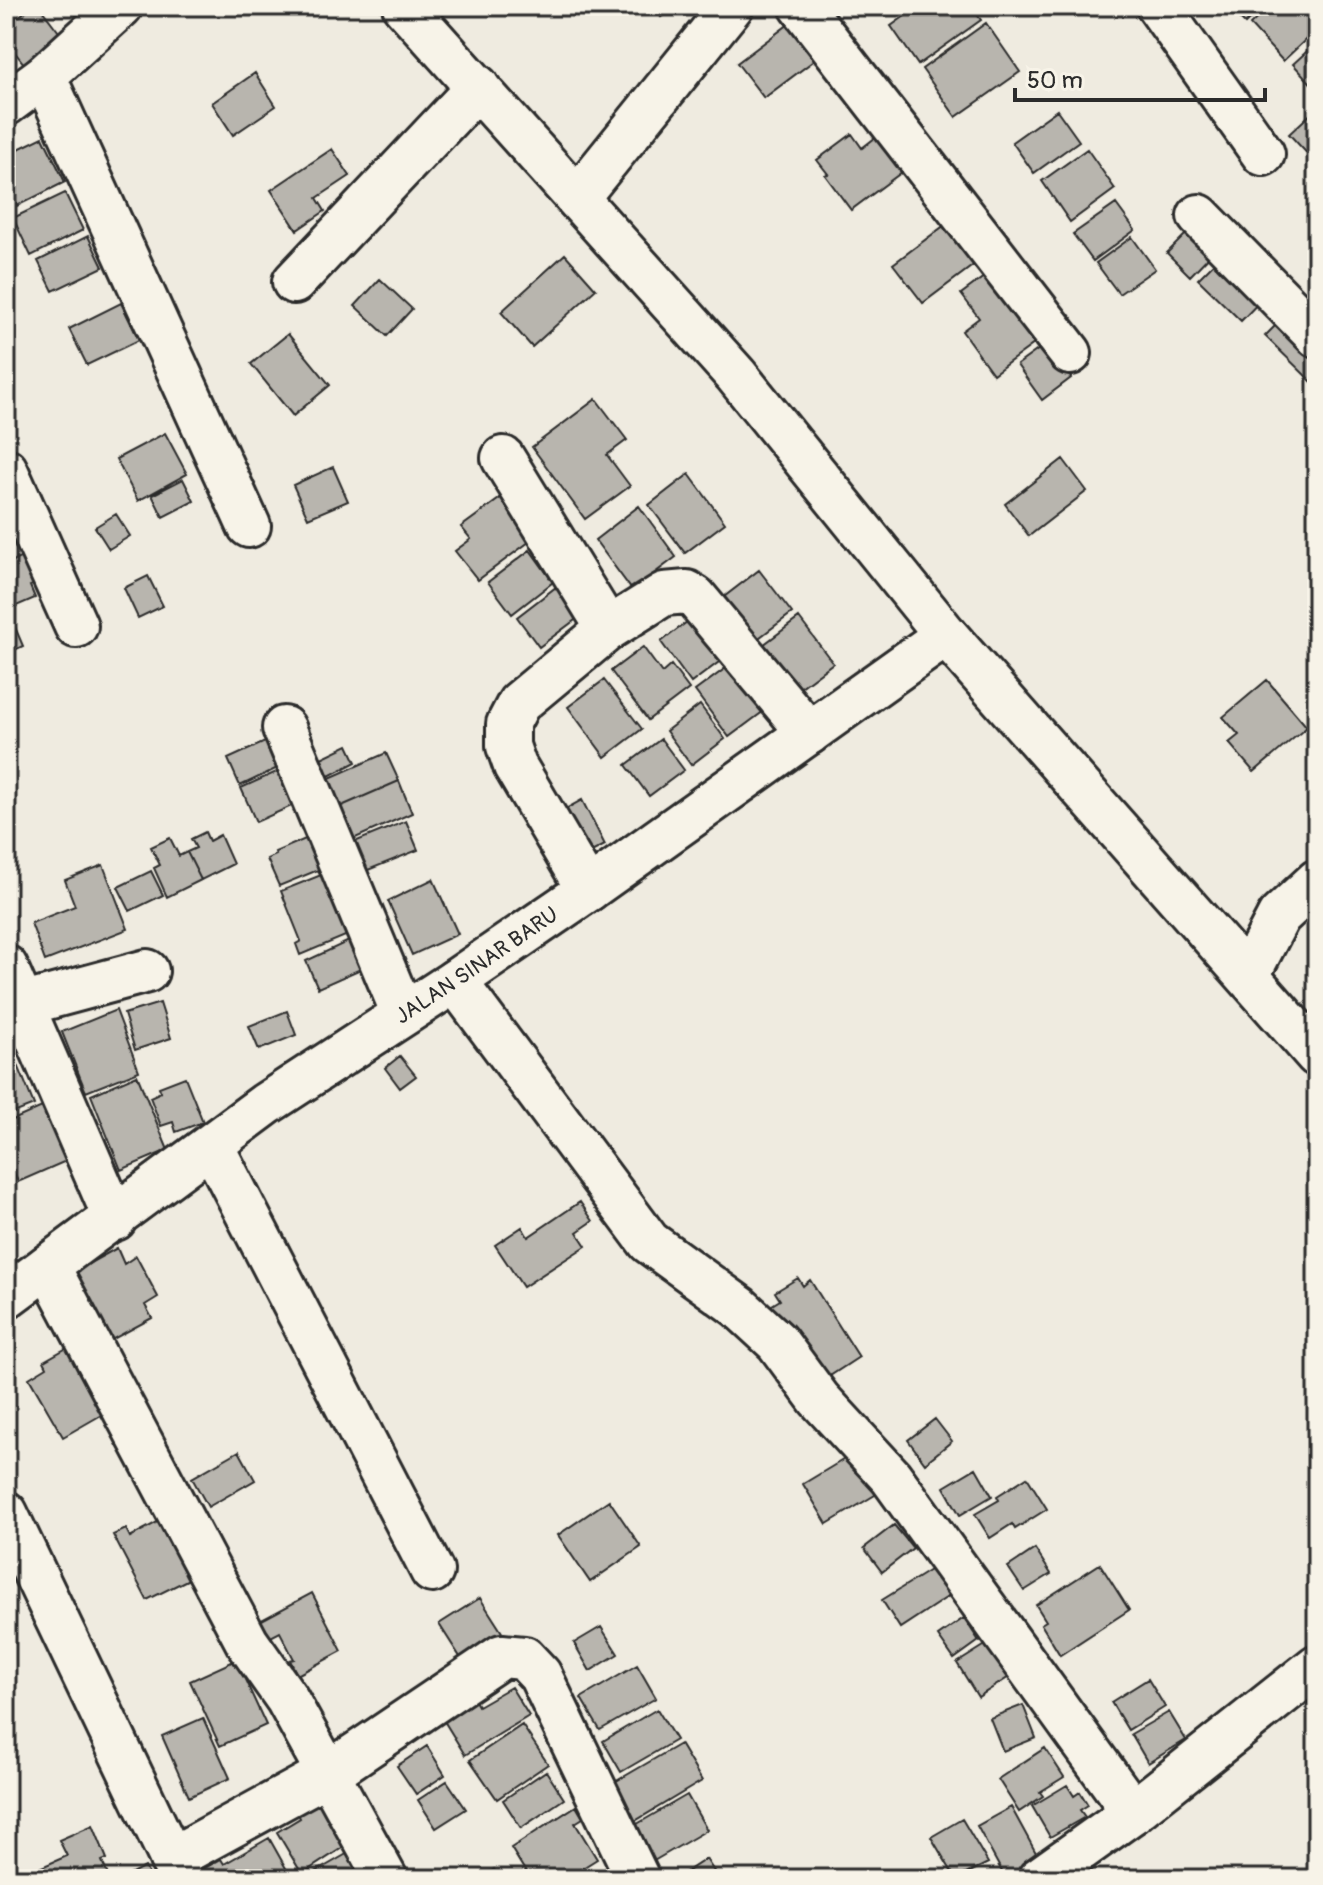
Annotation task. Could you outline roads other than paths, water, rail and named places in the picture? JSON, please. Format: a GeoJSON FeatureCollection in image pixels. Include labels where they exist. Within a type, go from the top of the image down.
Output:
{"type":"FeatureCollection","features":[{"type":"Feature","properties":{"kind":"street"},"geometry":{"type":"LineString","coordinates":[[404,6],[736,375],[946,635],[1317,1055]]}},
{"type":"Feature","properties":{"kind":"street"},"geometry":{"type":"LineString","coordinates":[[577,198],[732,6]]}},
{"type":"Feature","properties":{"kind":"street"},"geometry":{"type":"LineString","coordinates":[[801,6],[1070,353]]}},
{"type":"Feature","properties":{"kind":"street"},"geometry":{"type":"LineString","coordinates":[[1158,6],[1263,154]]}},
{"type":"Feature","properties":{"kind":"street"},"geometry":{"type":"LineString","coordinates":[[6,104],[44,76],[99,13]]}},
{"type":"Feature","properties":{"kind":"street"},"geometry":{"type":"LineString","coordinates":[[44,76],[249,526]]}},
{"type":"Feature","properties":{"kind":"street"},"geometry":{"type":"LineString","coordinates":[[294,282],[478,87]]}},
{"type":"Feature","properties":{"kind":"street"},"geometry":{"type":"LineString","coordinates":[[1199,216],[1317,336]]}},
{"type":"Feature","properties":{"kind":"street"},"geometry":{"type":"LineString","coordinates":[[503,458],[608,629]]}},
{"type":"Feature","properties":{"kind":"street"},"geometry":{"type":"LineString","coordinates":[[6,470],[76,626]]}},
{"type":"Feature","properties":{"kind":"street"},"geometry":{"type":"LineString","coordinates":[[588,890],[515,766],[508,746],[508,724],[519,703],[608,629],[664,594],[687,592],[695,597],[809,733]]}},
{"type":"Feature","properties":{"kind":"street","name":"JALAN SINAR BARU"},"geometry":{"type":"LineString","coordinates":[[6,1297],[266,1104],[588,890],[946,635]]}},
{"type":"Feature","properties":{"kind":"street"},"geometry":{"type":"LineString","coordinates":[[284,728],[403,1014]]}},
{"type":"Feature","properties":{"kind":"street"},"geometry":{"type":"LineString","coordinates":[[1248,975],[1279,916],[1317,881]]}},
{"type":"Feature","properties":{"kind":"street"},"geometry":{"type":"LineString","coordinates":[[115,1219],[11,993],[147,971]]}},
{"type":"Feature","properties":{"kind":"street"},"geometry":{"type":"LineString","coordinates":[[455,981],[649,1242],[739,1307],[777,1342],[819,1399],[891,1477],[1133,1812]]}},
{"type":"Feature","properties":{"kind":"street"},"geometry":{"type":"LineString","coordinates":[[212,1146],[432,1571]]}},
{"type":"Feature","properties":{"kind":"street"},"geometry":{"type":"LineString","coordinates":[[48,1266],[247,1642],[287,1699],[386,1879]]}},
{"type":"Feature","properties":{"kind":"street"},"geometry":{"type":"LineString","coordinates":[[6,1513],[176,1869],[327,1774],[502,1656],[524,1658],[540,1675],[638,1879]]}},
{"type":"Feature","properties":{"kind":"street"},"geometry":{"type":"LineString","coordinates":[[1039,1879],[1133,1812],[1317,1666]]}}]}
